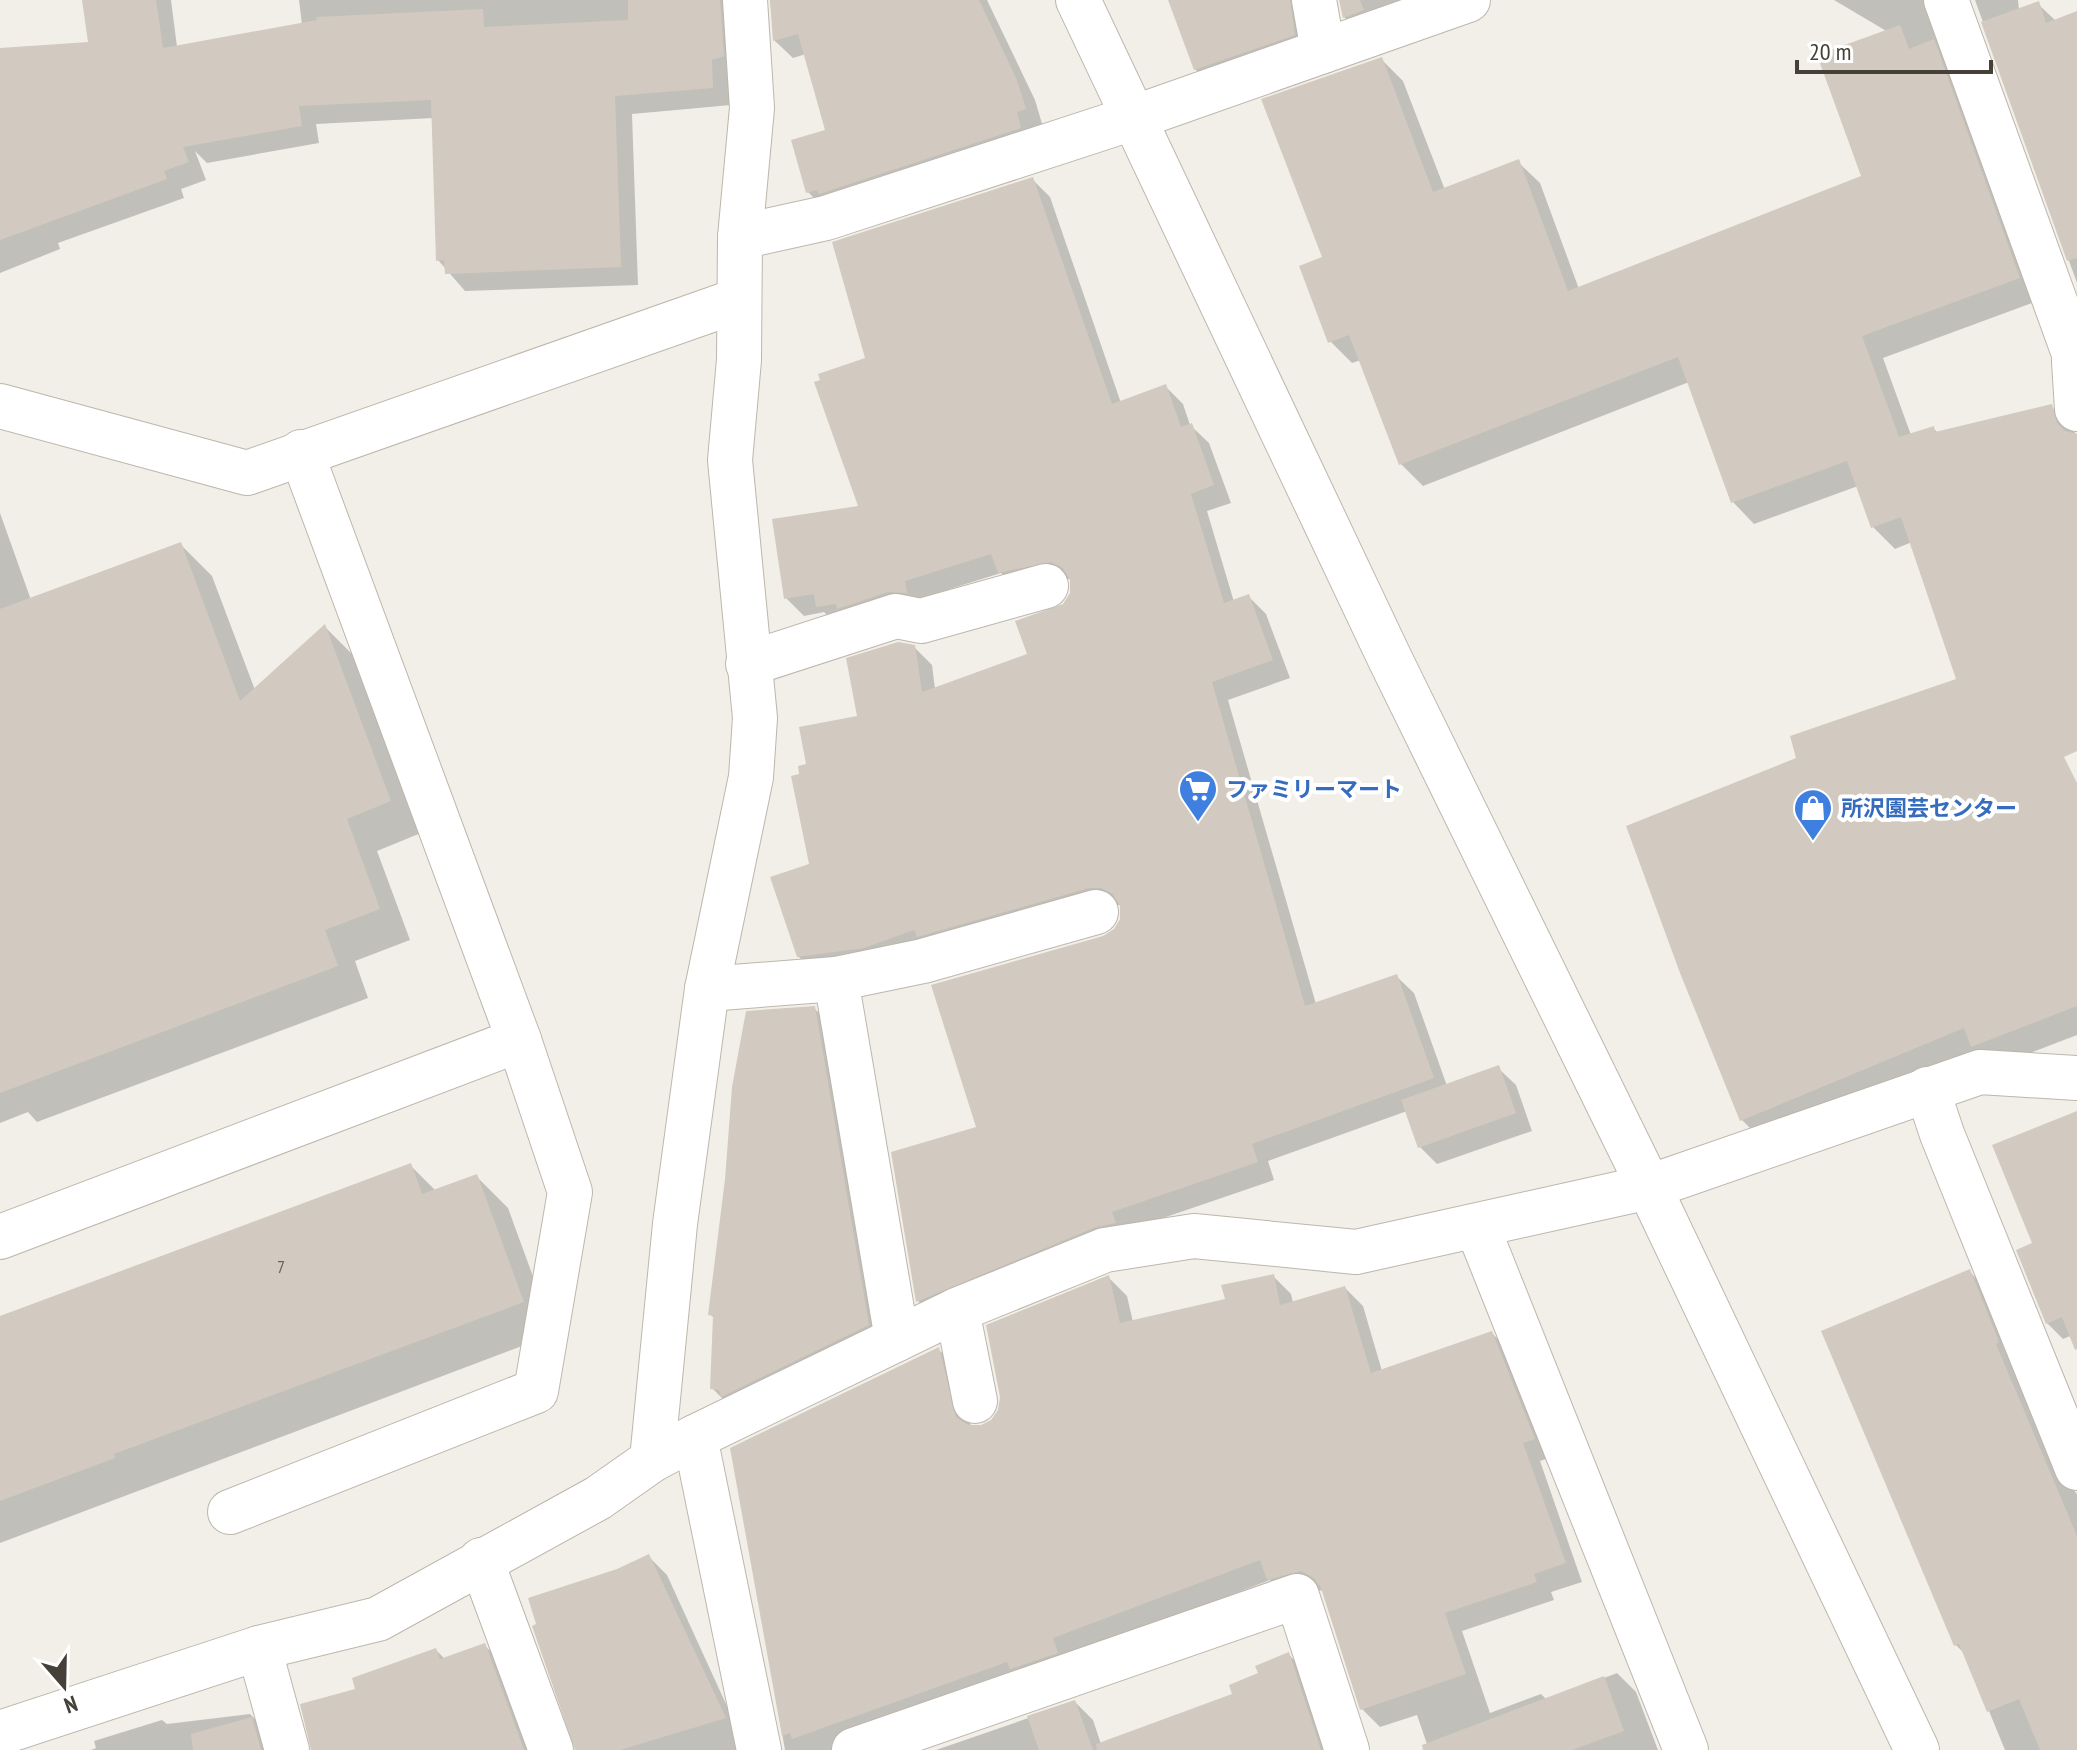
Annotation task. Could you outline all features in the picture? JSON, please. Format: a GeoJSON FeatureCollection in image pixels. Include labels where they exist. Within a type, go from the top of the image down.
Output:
{"type":"FeatureCollection","features":[{"type":"Feature","properties":{"kind":"street"},"geometry":{"type":"LineString","coordinates":[[652,1460],[675,1224],[707,989],[751,777],[755,718],[730,460],[739,360],[740,237],[752,108],[745,0]]}},
{"type":"Feature","properties":{"kind":"street"},"geometry":{"type":"LineString","coordinates":[[1078,0],[1390,659],[1649,1187],[1917,1750]]}},
{"type":"Feature","properties":{"kind":"street"},"geometry":{"type":"LineString","coordinates":[[1314,0],[1323,51]]}},
{"type":"Feature","properties":{"kind":"street"},"geometry":{"type":"LineString","coordinates":[[740,237],[826,218],[1136,117],[1468,0]]}},
{"type":"Feature","properties":{"kind":"street"},"geometry":{"type":"LineString","coordinates":[[1946,0],[2076,362],[2077,409]]}},
{"type":"Feature","properties":{"kind":"street"},"geometry":{"type":"LineString","coordinates":[[0,406],[247,473],[739,300]]}},
{"type":"Feature","properties":{"kind":"street"},"geometry":{"type":"LineString","coordinates":[[230,1512],[536,1391],[570,1192],[519,1040],[301,452]]}},
{"type":"Feature","properties":{"kind":"street"},"geometry":{"type":"LineString","coordinates":[[748,664],[896,616],[921,621],[1046,586]]}},
{"type":"Feature","properties":{"kind":"street"},"geometry":{"type":"LineString","coordinates":[[707,989],[836,979],[923,961],[1096,912]]}},
{"type":"Feature","properties":{"kind":"street"},"geometry":{"type":"LineString","coordinates":[[836,979],[897,1339]]}},
{"type":"Feature","properties":{"kind":"street"},"geometry":{"type":"LineString","coordinates":[[0,1237],[519,1040]]}},
{"type":"Feature","properties":{"kind":"street"},"geometry":{"type":"LineString","coordinates":[[0,1733],[259,1648],[378,1619],[598,1498],[652,1460],[695,1437],[957,1310],[1105,1250],[1194,1236],[1356,1252],[1649,1187],[1980,1072],[2077,1078]]}},
{"type":"Feature","properties":{"kind":"street"},"geometry":{"type":"LineString","coordinates":[[1927,1089],[1942,1134],[2077,1468]]}},
{"type":"Feature","properties":{"kind":"street"},"geometry":{"type":"LineString","coordinates":[[1477,1226],[1686,1750]]}},
{"type":"Feature","properties":{"kind":"street"},"geometry":{"type":"LineString","coordinates":[[957,1310],[975,1401]]}},
{"type":"Feature","properties":{"kind":"street"},"geometry":{"type":"LineString","coordinates":[[695,1437],[759,1750]]}},
{"type":"Feature","properties":{"kind":"street"},"geometry":{"type":"LineString","coordinates":[[481,1560],[551,1750]]}},
{"type":"Feature","properties":{"kind":"street"},"geometry":{"type":"LineString","coordinates":[[854,1750],[1297,1596],[1347,1750]]}},
{"type":"Feature","properties":{"kind":"street"},"geometry":{"type":"LineString","coordinates":[[259,1648],[287,1750]]}},
{"type":"Feature","properties":{"kind":"building"},"geometry":{"type":"Polygon","coordinates":[[[82,0],[156,0],[163,48],[317,20],[316,17],[483,9],[484,27],[628,20],[628,0],[720,0],[724,56],[712,60],[713,88],[615,96],[621,267],[445,274],[444,260],[436,261],[431,100],[299,106],[302,126],[183,147],[189,162],[164,171],[167,179],[0,240],[0,48],[88,42],[82,0]]]}},
{"type":"Feature","properties":{"kind":"building"},"geometry":{"type":"Polygon","coordinates":[[[770,0],[979,0],[1017,80],[1026,109],[1017,112],[1021,128],[819,194],[817,190],[806,193],[791,140],[825,130],[798,34],[773,41],[770,0]]]}},
{"type":"Feature","properties":{"kind":"building"},"geometry":{"type":"Polygon","coordinates":[[[1168,0],[1290,0],[1295,35],[1194,70],[1168,0]]]}},
{"type":"Feature","properties":{"kind":"building"},"geometry":{"type":"Polygon","coordinates":[[[1339,0],[1360,0],[1364,10],[1343,18],[1339,0]]]}},
{"type":"Feature","properties":{"kind":"building"},"geometry":{"type":"Polygon","coordinates":[[[2039,1],[2046,23],[2077,11],[2077,258],[2067,261],[1981,22],[2039,1]]]}},
{"type":"Feature","properties":{"kind":"building"},"geometry":{"type":"Polygon","coordinates":[[[1900,25],[1909,49],[1934,39],[2020,278],[1862,336],[1899,437],[1934,426],[1935,432],[2052,404],[2057,423],[2065,431],[2077,434],[2077,751],[2064,757],[2077,783],[2077,1006],[1971,1047],[1964,1028],[1740,1121],[1680,973],[1626,826],[1796,758],[1790,736],[1956,679],[1901,517],[1871,528],[1847,461],[1731,503],[1678,357],[1399,465],[1349,335],[1328,343],[1299,266],[1322,257],[1261,99],[1382,57],[1433,192],[1519,159],[1568,291],[1861,176],[1817,55],[1900,25]]]}},
{"type":"Feature","properties":{"kind":"building"},"geometry":{"type":"Polygon","coordinates":[[[1033,177],[1112,404],[1166,384],[1181,427],[1192,423],[1214,485],[1191,494],[1224,603],[1249,594],[1273,660],[1212,682],[1305,1006],[1397,974],[1434,1078],[1252,1144],[1258,1162],[1112,1212],[1116,1223],[1096,1227],[916,1302],[891,1152],[976,1127],[931,985],[1103,936],[1114,929],[1120,919],[1120,906],[1113,894],[1101,888],[1089,888],[917,937],[914,930],[864,948],[797,957],[770,877],[809,864],[791,776],[799,774],[798,766],[806,764],[799,727],[857,716],[846,658],[898,642],[915,645],[922,692],[1027,654],[1015,621],[1063,604],[1070,593],[1070,580],[1063,568],[1051,562],[998,573],[991,554],[905,581],[907,593],[888,592],[837,609],[836,604],[816,607],[814,594],[784,599],[772,519],[858,506],[814,382],[820,380],[818,374],[865,358],[832,242],[1033,177]]]}},
{"type":"Feature","properties":{"kind":"building"},"geometry":{"type":"Polygon","coordinates":[[[181,542],[240,701],[325,624],[391,801],[347,819],[380,909],[325,930],[338,966],[0,1093],[0,609],[181,542]]]}},
{"type":"Feature","properties":{"kind":"building"},"geometry":{"type":"Polygon","coordinates":[[[815,1006],[869,1325],[721,1397],[719,1390],[710,1389],[713,1316],[708,1315],[725,1179],[732,1087],[746,1011],[815,1006]]]}},
{"type":"Feature","properties":{"kind":"building"},"geometry":{"type":"Polygon","coordinates":[[[1499,1065],[1516,1113],[1418,1148],[1401,1100],[1499,1065]]]}},
{"type":"Feature","properties":{"kind":"building"},"geometry":{"type":"Polygon","coordinates":[[[2077,1111],[2075,1350],[2062,1317],[2046,1324],[2016,1250],[2032,1243],[1992,1145],[2077,1111]]]}},
{"type":"Feature","properties":{"kind":"building"},"geometry":{"type":"Polygon","coordinates":[[[411,1163],[422,1194],[477,1174],[524,1302],[114,1454],[115,1458],[0,1501],[0,1316],[411,1163]]]}},
{"type":"Feature","properties":{"kind":"building"},"geometry":{"type":"Polygon","coordinates":[[[1970,1269],[1999,1342],[1996,1344],[2077,1536],[2077,1750],[2040,1750],[2019,1699],[1987,1712],[1959,1644],[1954,1646],[1821,1331],[1970,1269]]]}},
{"type":"Feature","properties":{"kind":"building"},"geometry":{"type":"Polygon","coordinates":[[[1274,1274],[1280,1305],[1345,1286],[1371,1373],[1492,1331],[1535,1439],[1523,1443],[1566,1563],[1534,1574],[1537,1582],[1445,1613],[1466,1674],[1360,1710],[1321,1588],[1314,1578],[1301,1571],[1267,1580],[1260,1560],[1053,1638],[1058,1653],[1010,1669],[1007,1662],[792,1739],[790,1733],[782,1736],[730,1448],[939,1347],[956,1417],[968,1425],[981,1425],[991,1420],[998,1410],[1000,1397],[986,1325],[1109,1275],[1120,1323],[1225,1299],[1221,1285],[1274,1274]]]}},
{"type":"Feature","properties":{"kind":"building"},"geometry":{"type":"Polygon","coordinates":[[[649,1554],[726,1718],[620,1750],[575,1750],[532,1626],[536,1624],[528,1598],[617,1569],[649,1554]]]}},
{"type":"Feature","properties":{"kind":"building"},"geometry":{"type":"Polygon","coordinates":[[[485,1643],[524,1750],[311,1750],[300,1704],[355,1689],[352,1678],[436,1648],[440,1659],[485,1643]]]}},
{"type":"Feature","properties":{"kind":"building"},"geometry":{"type":"Polygon","coordinates":[[[1289,1652],[1321,1750],[1097,1750],[1096,1744],[1232,1694],[1229,1685],[1258,1673],[1255,1666],[1289,1652]]]}},
{"type":"Feature","properties":{"kind":"building"},"geometry":{"type":"Polygon","coordinates":[[[1604,1676],[1624,1731],[1572,1750],[1423,1750],[1422,1745],[1604,1676]]]}},
{"type":"Feature","properties":{"kind":"building"},"geometry":{"type":"Polygon","coordinates":[[[1075,1700],[1093,1750],[1039,1750],[1027,1716],[1075,1700]]]}},
{"type":"Feature","properties":{"kind":"building"},"geometry":{"type":"Polygon","coordinates":[[[252,1717],[261,1750],[193,1750],[191,1734],[252,1717]]]}},
{"type":"Feature","properties":{"kind":"place","name":"ファミリーマート"},"geometry":{"type":"Point","coordinates":[1198,823]}},
{"type":"Feature","properties":{"kind":"place","name":"所沢園芸センター"},"geometry":{"type":"Point","coordinates":[1813,842]}}]}
